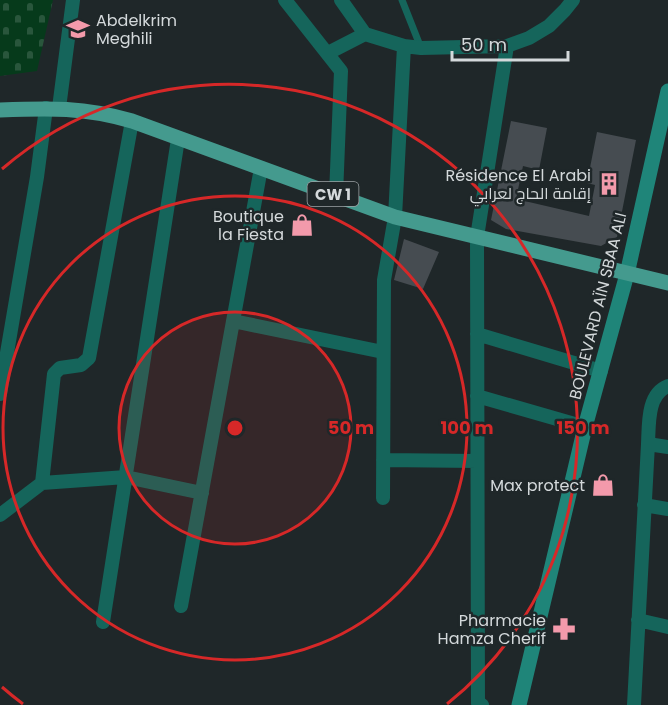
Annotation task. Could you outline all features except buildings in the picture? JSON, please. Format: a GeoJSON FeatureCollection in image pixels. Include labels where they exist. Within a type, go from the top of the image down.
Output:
{"type":"FeatureCollection","features":[{"type":"Feature","properties":{"kind":"main road","name":"BOULEVARD AÏN SBAA ALI"},"geometry":{"type":"LineString","coordinates":[[521,698],[585,427],[627,274],[668,91]]}},
{"type":"Feature","properties":{"kind":"main road","name":"CW 1"},"geometry":{"type":"LineString","coordinates":[[0,110],[52,108],[101,112],[132,121],[395,218],[668,283]]}},
{"type":"Feature","properties":{"kind":"street"},"geometry":{"type":"LineString","coordinates":[[0,394],[37,177],[73,0]]}},
{"type":"Feature","properties":{"kind":"street"},"geometry":{"type":"LineString","coordinates":[[285,0],[340,71],[336,195]]}},
{"type":"Feature","properties":{"kind":"street"},"geometry":{"type":"LineString","coordinates":[[341,0],[365,34],[404,46],[421,48],[507,46],[529,38],[549,26],[573,0]]}},
{"type":"Feature","properties":{"kind":"street"},"geometry":{"type":"LineString","coordinates":[[328,53],[365,34]]}},
{"type":"Feature","properties":{"kind":"street"},"geometry":{"type":"LineString","coordinates":[[383,498],[384,280],[395,218],[404,46]]}},
{"type":"Feature","properties":{"kind":"street"},"geometry":{"type":"LineString","coordinates":[[482,705],[478,703],[477,237],[507,46]]}},
{"type":"Feature","properties":{"kind":"street"},"geometry":{"type":"LineString","coordinates":[[42,483],[54,374],[60,368],[81,365],[89,358],[132,121]]}},
{"type":"Feature","properties":{"kind":"street"},"geometry":{"type":"LineString","coordinates":[[104,622],[178,139]]}},
{"type":"Feature","properties":{"kind":"street"},"geometry":{"type":"LineString","coordinates":[[181,606],[261,168]]}},
{"type":"Feature","properties":{"kind":"street"},"geometry":{"type":"LineString","coordinates":[[233,321],[383,352]]}},
{"type":"Feature","properties":{"kind":"street"},"geometry":{"type":"LineString","coordinates":[[477,334],[601,371]]}},
{"type":"Feature","properties":{"kind":"street"},"geometry":{"type":"LineString","coordinates":[[634,705],[650,410],[656,394],[668,386]]}},
{"type":"Feature","properties":{"kind":"street"},"geometry":{"type":"LineString","coordinates":[[477,396],[585,427]]}},
{"type":"Feature","properties":{"kind":"street"},"geometry":{"type":"LineString","coordinates":[[648,444],[668,447]]}},
{"type":"Feature","properties":{"kind":"street"},"geometry":{"type":"LineString","coordinates":[[383,460],[477,461]]}},
{"type":"Feature","properties":{"kind":"street"},"geometry":{"type":"LineString","coordinates":[[0,515],[42,483],[126,477],[201,493]]}},
{"type":"Feature","properties":{"kind":"street"},"geometry":{"type":"LineString","coordinates":[[645,505],[668,509]]}},
{"type":"Feature","properties":{"kind":"street"},"geometry":{"type":"LineString","coordinates":[[638,621],[668,627]]}},
{"type":"Feature","properties":{"kind":"lane"},"geometry":{"type":"LineString","coordinates":[[402,0],[421,48]]}},
{"type":"Feature","properties":{"kind":"green space"},"geometry":{"type":"Polygon","coordinates":[[[0,0],[53,0],[37,71],[0,76],[0,0]]]}},
{"type":"Feature","properties":{"kind":"place","name":"Abdelkrim Meghili"},"geometry":{"type":"Point","coordinates":[78,29]}},
{"type":"Feature","properties":{"kind":"place","name":"Résidence El Arabi إقامة الحاج لعرابي"},"geometry":{"type":"Point","coordinates":[609,184]}},
{"type":"Feature","properties":{"kind":"place","name":"Boutique la Fiesta"},"geometry":{"type":"Point","coordinates":[302,225]}},
{"type":"Feature","properties":{"kind":"place","name":"Max protect"},"geometry":{"type":"Point","coordinates":[603,485]}},
{"type":"Feature","properties":{"kind":"place","name":"Pharmacie Hamza Cherif"},"geometry":{"type":"Point","coordinates":[564,629]}}]}
